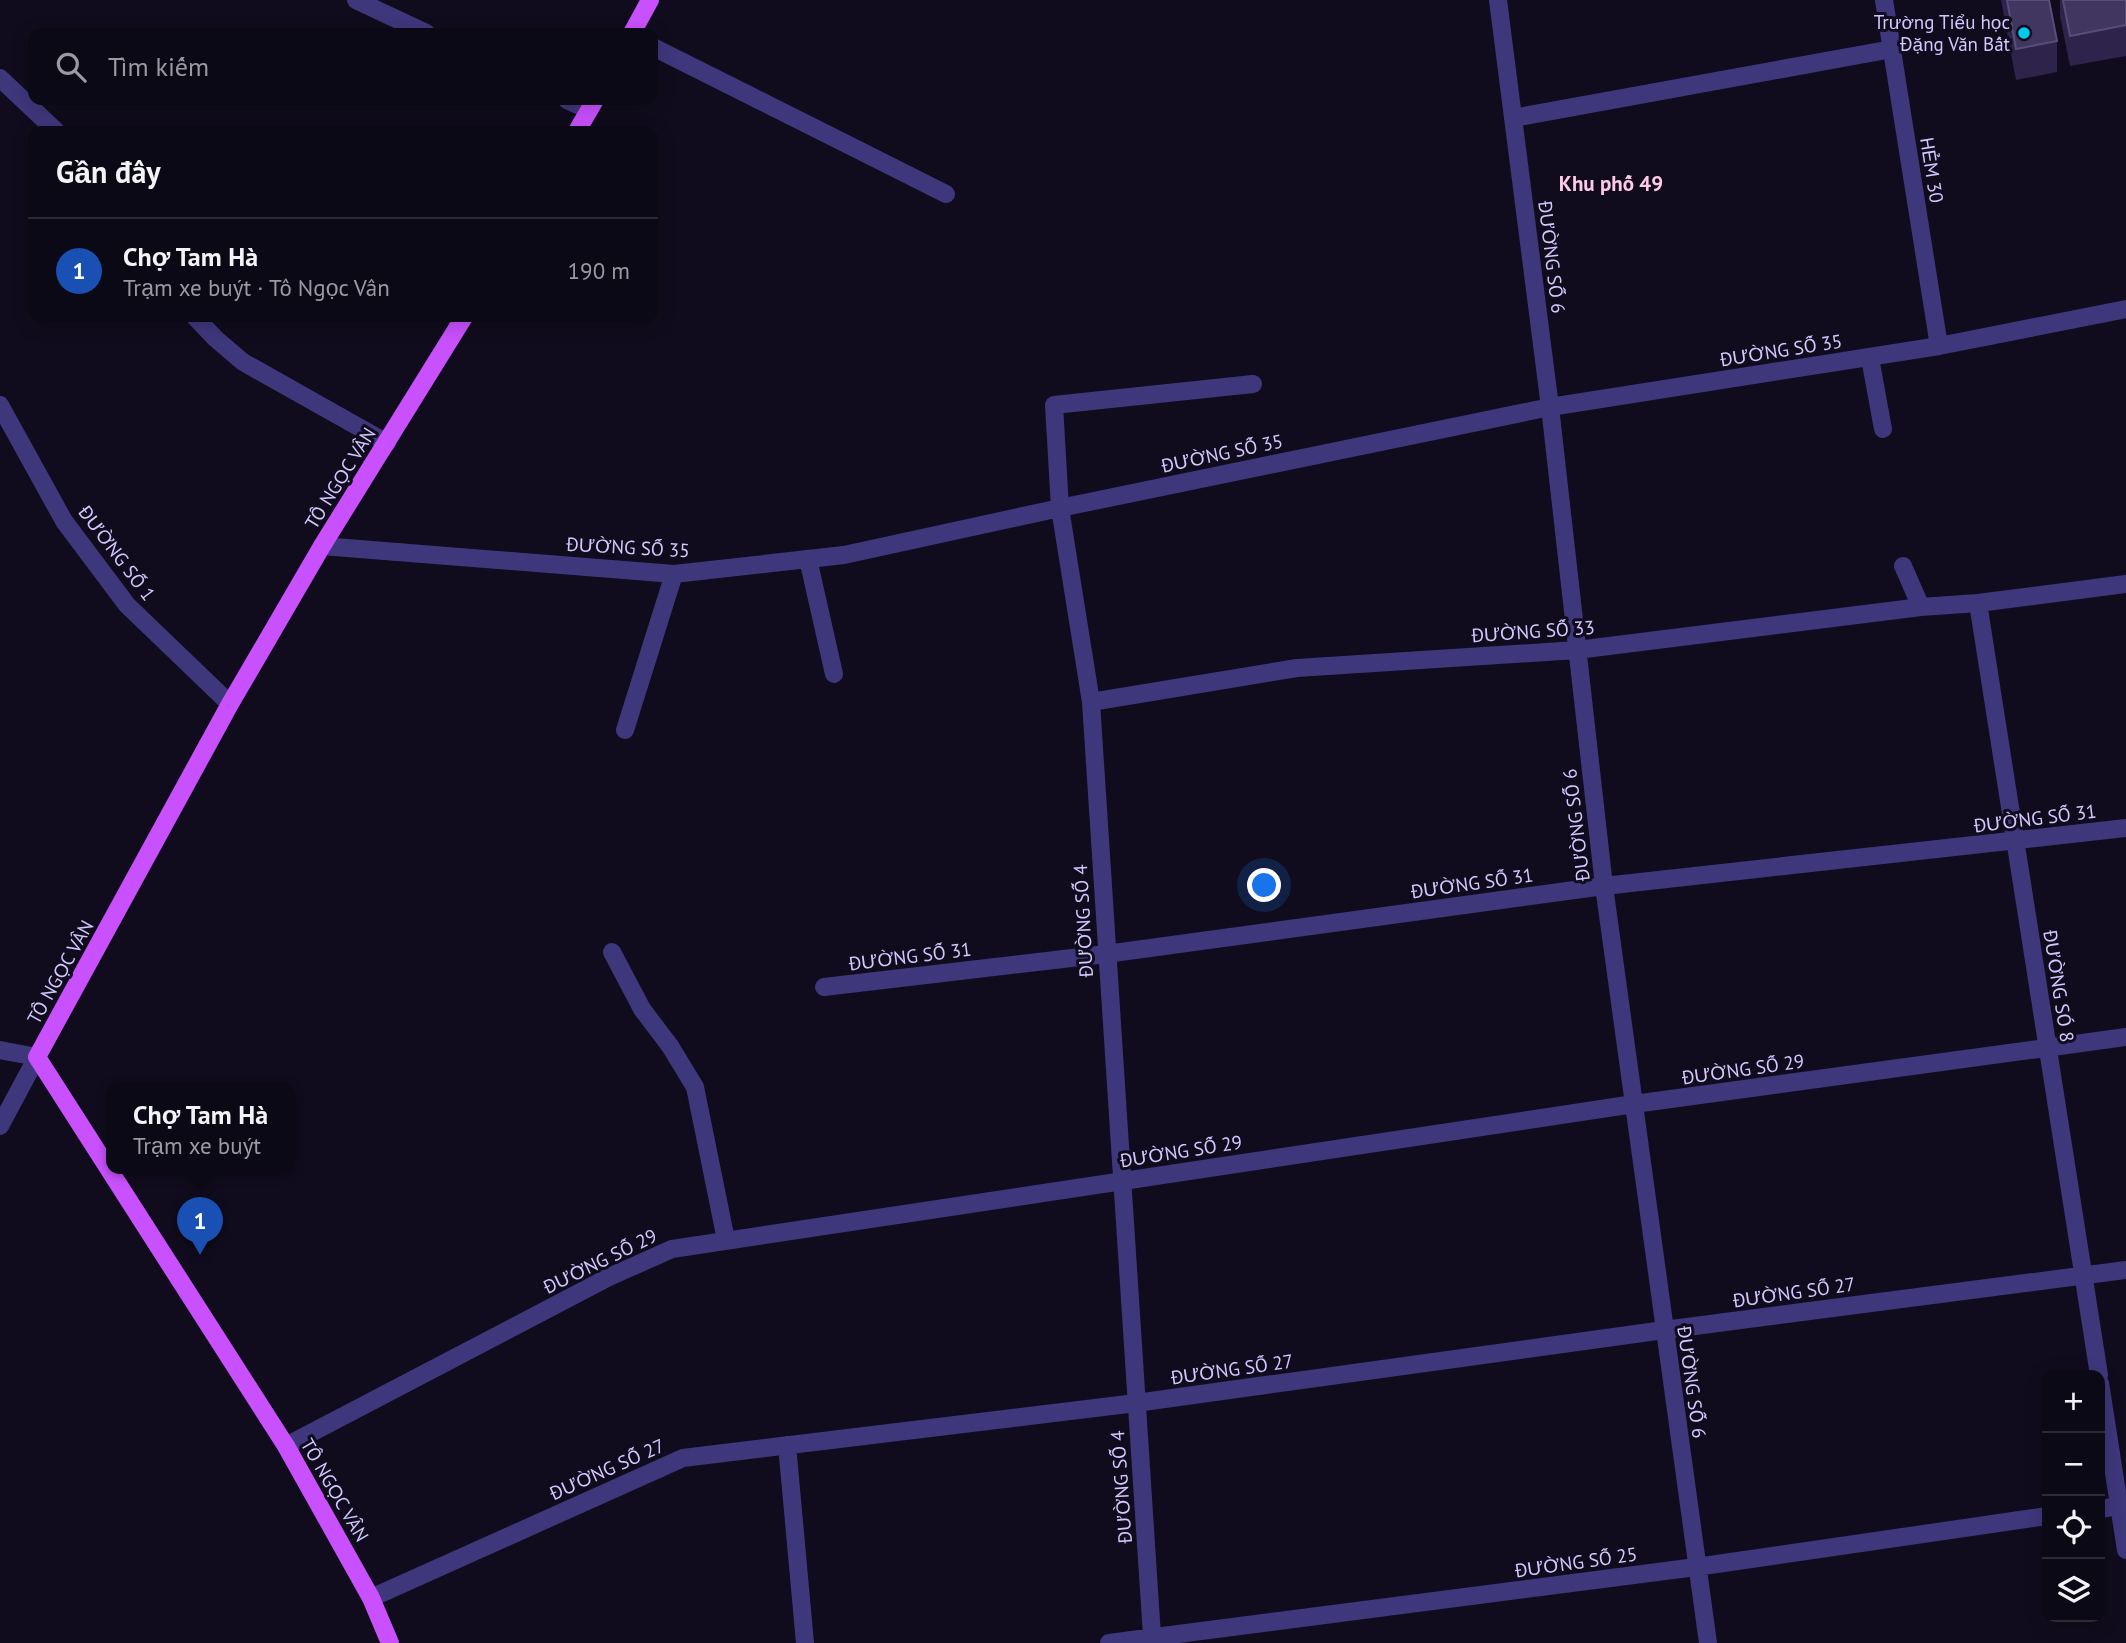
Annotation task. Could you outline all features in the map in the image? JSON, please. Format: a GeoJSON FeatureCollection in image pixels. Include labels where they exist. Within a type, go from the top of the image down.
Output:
{"type":"FeatureCollection","features":[{"type":"Feature","properties":{"kind":"main road"},"geometry":{"type":"LineString","coordinates":[[635,28],[650,0]]}},
{"type":"Feature","properties":{"kind":"main road"},"geometry":{"type":"LineString","coordinates":[[580,126],[592,105]]}},
{"type":"Feature","properties":{"kind":"main road","name":"TÔ NGỌC VÂN"},"geometry":{"type":"LineString","coordinates":[[106,1165],[37,1057],[230,704],[322,546],[461,322]]}},
{"type":"Feature","properties":{"kind":"main road","name":"TÔ NGỌC VÂN"},"geometry":{"type":"LineString","coordinates":[[112,1174],[286,1446],[371,1598],[390,1643]]}},
{"type":"Feature","properties":{"kind":"street"},"geometry":{"type":"LineString","coordinates":[[356,0],[415,28]]}},
{"type":"Feature","properties":{"kind":"street","name":"ĐƯỜNG SỐ 6"},"geometry":{"type":"LineString","coordinates":[[1498,0],[1549,407],[1604,886],[1708,1643]]}},
{"type":"Feature","properties":{"kind":"street","name":"HẺM 30"},"geometry":{"type":"LineString","coordinates":[[1884,0],[1939,346]]}},
{"type":"Feature","properties":{"kind":"street"},"geometry":{"type":"LineString","coordinates":[[1513,118],[1892,49]]}},
{"type":"Feature","properties":{"kind":"street"},"geometry":{"type":"LineString","coordinates":[[658,50],[946,194]]}},
{"type":"Feature","properties":{"kind":"street"},"geometry":{"type":"LineString","coordinates":[[0,78],[28,104]]}},
{"type":"Feature","properties":{"kind":"street"},"geometry":{"type":"LineString","coordinates":[[29,105],[51,126]]}},
{"type":"Feature","properties":{"kind":"street","name":"ĐƯỜNG SỐ 35"},"geometry":{"type":"LineString","coordinates":[[322,546],[674,574],[844,555],[1549,407],[1870,358],[2126,309]]}},
{"type":"Feature","properties":{"kind":"street"},"geometry":{"type":"LineString","coordinates":[[200,322],[243,362],[387,443]]}},
{"type":"Feature","properties":{"kind":"street"},"geometry":{"type":"LineString","coordinates":[[1870,358],[1883,429]]}},
{"type":"Feature","properties":{"kind":"street","name":"ĐƯỜNG SỐ 4"},"geometry":{"type":"LineString","coordinates":[[1152,1636],[1091,702],[1060,508],[1054,405],[1253,384]]}},
{"type":"Feature","properties":{"kind":"street","name":"ĐƯỜNG SỐ 1"},"geometry":{"type":"LineString","coordinates":[[0,405],[64,521],[127,606],[230,704]]}},
{"type":"Feature","properties":{"kind":"street"},"geometry":{"type":"LineString","coordinates":[[808,559],[834,674]]}},
{"type":"Feature","properties":{"kind":"street"},"geometry":{"type":"LineString","coordinates":[[1903,566],[1921,607]]}},
{"type":"Feature","properties":{"kind":"street"},"geometry":{"type":"LineString","coordinates":[[625,730],[674,574]]}},
{"type":"Feature","properties":{"kind":"street"},"geometry":{"type":"LineString","coordinates":[[1978,603],[2126,584]]}},
{"type":"Feature","properties":{"kind":"street","name":"ĐƯỜNG SỐ 33"},"geometry":{"type":"LineString","coordinates":[[1091,702],[1297,668],[1577,650],[1921,607],[1978,603]]}},
{"type":"Feature","properties":{"kind":"street","name":"ĐƯỜNG SÓ 8"},"geometry":{"type":"LineString","coordinates":[[1978,603],[2098,1370]]}},
{"type":"Feature","properties":{"kind":"street","name":"ĐƯỜNG SỐ 31"},"geometry":{"type":"LineString","coordinates":[[824,987],[1106,954],[1604,886],[2126,828]]}},
{"type":"Feature","properties":{"kind":"street"},"geometry":{"type":"LineString","coordinates":[[612,953],[642,1009],[670,1046],[695,1087],[726,1241]]}},
{"type":"Feature","properties":{"kind":"street","name":"ĐƯỜNG SỐ 29"},"geometry":{"type":"LineString","coordinates":[[286,1446],[609,1277],[672,1249],[1634,1104],[2126,1037]]}},
{"type":"Feature","properties":{"kind":"street"},"geometry":{"type":"LineString","coordinates":[[0,1050],[37,1057],[0,1126]]}},
{"type":"Feature","properties":{"kind":"street","name":"ĐƯỜNG SỐ 27"},"geometry":{"type":"LineString","coordinates":[[371,1598],[683,1458],[1136,1403],[2126,1270]]}},
{"type":"Feature","properties":{"kind":"street"},"geometry":{"type":"LineString","coordinates":[[2105,1409],[2123,1505],[2126,1550]]}},
{"type":"Feature","properties":{"kind":"street"},"geometry":{"type":"LineString","coordinates":[[787,1445],[805,1643]]}},
{"type":"Feature","properties":{"kind":"street"},"geometry":{"type":"LineString","coordinates":[[2105,1508],[2123,1505]]}},
{"type":"Feature","properties":{"kind":"street","name":"ĐƯỜNG SỐ 25"},"geometry":{"type":"LineString","coordinates":[[1109,1643],[1696,1567],[2042,1517]]}},
{"type":"Feature","properties":{"kind":"building"},"geometry":{"type":"Polygon","coordinates":[[[2007,0],[2049,0],[2057,41],[2016,49],[2007,0]]]}},
{"type":"Feature","properties":{"kind":"building"},"geometry":{"type":"Polygon","coordinates":[[[2063,0],[2126,0],[2126,25],[2070,36],[2063,0]]]}},
{"type":"Feature","properties":{"kind":"place","name":"Trường Tiểu học Đặng Văn Bất"},"geometry":{"type":"Point","coordinates":[2024,33]}},
{"type":"Feature","properties":{"kind":"place","name":"Chợ Tam Hà"},"geometry":{"type":"Point","coordinates":[200,1255]}},
{"type":"Feature","properties":{"kind":"district","name":"Khu phố 49"},"geometry":{"type":"Point","coordinates":[1611,183]}}]}
